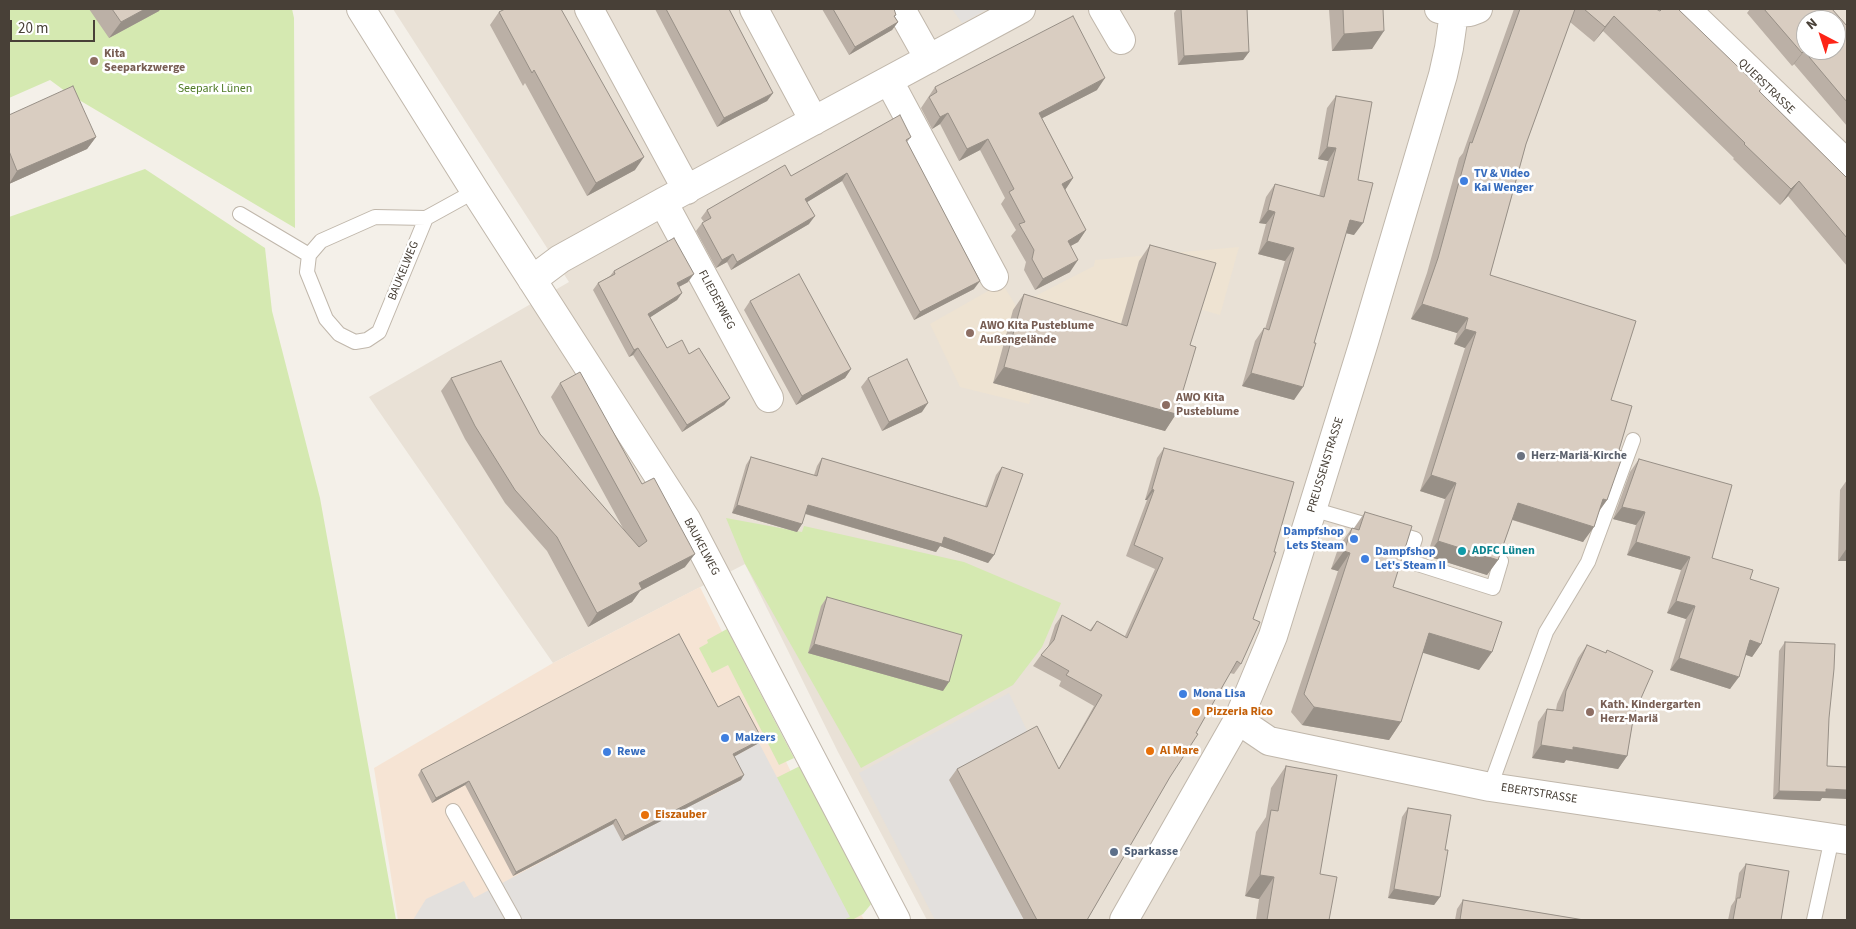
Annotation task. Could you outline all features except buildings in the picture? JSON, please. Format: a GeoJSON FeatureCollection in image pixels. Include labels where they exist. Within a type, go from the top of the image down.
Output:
{"type":"FeatureCollection","features":[{"type":"Feature","properties":{"kind":"street","name":"BAUKELWEG"},"geometry":{"type":"LineString","coordinates":[[361,9],[475,191],[686,519],[896,920]]}},
{"type":"Feature","properties":{"kind":"street"},"geometry":{"type":"LineString","coordinates":[[589,9],[687,190]]}},
{"type":"Feature","properties":{"kind":"street"},"geometry":{"type":"LineString","coordinates":[[754,9],[814,121]]}},
{"type":"Feature","properties":{"kind":"street"},"geometry":{"type":"LineString","coordinates":[[901,9],[929,59]]}},
{"type":"Feature","properties":{"kind":"street"},"geometry":{"type":"LineString","coordinates":[[532,280],[560,260],[663,202],[1020,9]]}},
{"type":"Feature","properties":{"kind":"street"},"geometry":{"type":"LineString","coordinates":[[1103,9],[1121,40]]}},
{"type":"Feature","properties":{"kind":"street","name":"PREUSSENSTRASSE"},"geometry":{"type":"LineString","coordinates":[[1124,920],[1238,720],[1273,636],[1443,75],[1457,10]]}},
{"type":"Feature","properties":{"kind":"street","name":"QUERSTRASSE"},"geometry":{"type":"LineString","coordinates":[[1698,13],[1847,164]]}},
{"type":"Feature","properties":{"kind":"street"},"geometry":{"type":"LineString","coordinates":[[889,81],[994,277]]}},
{"type":"Feature","properties":{"kind":"street","name":"FLIEDERWEG"},"geometry":{"type":"LineString","coordinates":[[663,202],[769,398]]}},
{"type":"Feature","properties":{"kind":"street","name":"EBERTSTRASSE"},"geometry":{"type":"LineString","coordinates":[[1238,720],[1270,741],[1490,787],[1840,839]]}},
{"type":"Feature","properties":{"kind":"lane"},"geometry":{"type":"LineString","coordinates":[[240,214],[309,255],[321,241],[375,217],[426,218],[475,191]]}},
{"type":"Feature","properties":{"kind":"lane","name":"BAUKELWEG"},"geometry":{"type":"LineString","coordinates":[[309,255],[307,272],[326,319],[339,334],[355,342],[367,340],[379,332],[426,218]]}},
{"type":"Feature","properties":{"kind":"lane"},"geometry":{"type":"LineString","coordinates":[[1490,787],[1546,632],[1588,562],[1633,440]]}},
{"type":"Feature","properties":{"kind":"lane"},"geometry":{"type":"LineString","coordinates":[[1312,509],[1415,540],[1408,562],[1493,588],[1501,561]]}},
{"type":"Feature","properties":{"kind":"lane"},"geometry":{"type":"LineString","coordinates":[[454,811],[514,920]]}},
{"type":"Feature","properties":{"kind":"lane"},"geometry":{"type":"LineString","coordinates":[[1814,920],[1840,839]]}},
{"type":"Feature","properties":{"kind":"shaded area"},"geometry":{"type":"Polygon","coordinates":[[[393,9],[1847,9],[1847,920],[927,920],[838,752],[745,564],[553,663],[369,397],[569,282],[393,9]]]}},
{"type":"Feature","properties":{"kind":"shaded area"},"geometry":{"type":"Polygon","coordinates":[[[952,9],[988,9],[962,23],[952,9]]]}},
{"type":"Feature","properties":{"kind":"shaded area","name":"AWO Kita Pusteblume Außengelände"},"geometry":{"type":"Polygon","coordinates":[[[1239,247],[1220,315],[1196,308],[1139,261],[1116,342],[993,383],[1032,394],[1029,404],[960,387],[930,324],[1002,283],[1016,306],[1094,266],[1095,260],[1239,247]]]}},
{"type":"Feature","properties":{"kind":"shaded area"},"geometry":{"type":"Polygon","coordinates":[[[700,587],[864,920],[398,920],[374,768],[553,663],[700,587]]]}},
{"type":"Feature","properties":{"kind":"shaded area"},"geometry":{"type":"Polygon","coordinates":[[[1009,693],[1030,737],[949,780],[1024,920],[935,920],[859,773],[1009,693]]]}},
{"type":"Feature","properties":{"kind":"shaded area"},"geometry":{"type":"Polygon","coordinates":[[[759,743],[850,917],[843,920],[413,920],[426,899],[464,881],[474,898],[613,824],[623,841],[656,823],[699,791],[704,800],[741,780],[730,759],[759,743]]]}},
{"type":"Feature","properties":{"kind":"green space","name":"Seepark Lünen"},"geometry":{"type":"Polygon","coordinates":[[[9,9],[292,9],[294,18],[295,228],[69,94],[50,80],[9,98],[9,9]]]}},
{"type":"Feature","properties":{"kind":"green space"},"geometry":{"type":"Polygon","coordinates":[[[145,169],[265,248],[272,311],[320,498],[396,920],[9,920],[9,217],[145,169]]]}},
{"type":"Feature","properties":{"kind":"green space"},"geometry":{"type":"Polygon","coordinates":[[[726,518],[802,532],[804,526],[964,562],[1061,603],[1042,647],[1013,685],[861,768],[745,564],[726,518]]]}},
{"type":"Feature","properties":{"kind":"green space"},"geometry":{"type":"Polygon","coordinates":[[[727,629],[794,758],[779,765],[728,665],[712,673],[699,648],[708,643],[707,640],[727,629]]]}},
{"type":"Feature","properties":{"kind":"green space"},"geometry":{"type":"Polygon","coordinates":[[[800,766],[872,903],[863,914],[852,920],[843,920],[849,916],[776,778],[800,766]]]}},
{"type":"Feature","properties":{"kind":"place","name":"Kita Seeparkzwerge"},"geometry":{"type":"Point","coordinates":[94,61]}},
{"type":"Feature","properties":{"kind":"place","name":"TV & Video Kai Wenger"},"geometry":{"type":"Point","coordinates":[1464,181]}},
{"type":"Feature","properties":{"kind":"place","name":"AWO Kita Pusteblume Außengelände"},"geometry":{"type":"Point","coordinates":[970,333]}},
{"type":"Feature","properties":{"kind":"place","name":"AWO Kita Pusteblume"},"geometry":{"type":"Point","coordinates":[1166,405]}},
{"type":"Feature","properties":{"kind":"place","name":"Herz-Mariä-Kirche"},"geometry":{"type":"Point","coordinates":[1521,456]}},
{"type":"Feature","properties":{"kind":"place","name":"Dampfshop Lets Steam"},"geometry":{"type":"Point","coordinates":[1354,539]}},
{"type":"Feature","properties":{"kind":"place","name":"ADFC Lünen"},"geometry":{"type":"Point","coordinates":[1462,551]}},
{"type":"Feature","properties":{"kind":"place","name":"Dampfshop Let's Steam II"},"geometry":{"type":"Point","coordinates":[1365,559]}},
{"type":"Feature","properties":{"kind":"place","name":"Mona Lisa"},"geometry":{"type":"Point","coordinates":[1183,694]}},
{"type":"Feature","properties":{"kind":"place","name":"Pizzeria Rico"},"geometry":{"type":"Point","coordinates":[1196,712]}},
{"type":"Feature","properties":{"kind":"place","name":"Kath. Kindergarten Herz-Mariä"},"geometry":{"type":"Point","coordinates":[1590,712]}},
{"type":"Feature","properties":{"kind":"place","name":"Malzers"},"geometry":{"type":"Point","coordinates":[725,738]}},
{"type":"Feature","properties":{"kind":"place","name":"Al Mare"},"geometry":{"type":"Point","coordinates":[1150,751]}},
{"type":"Feature","properties":{"kind":"place","name":"Rewe"},"geometry":{"type":"Point","coordinates":[607,752]}},
{"type":"Feature","properties":{"kind":"place","name":"Eiszauber"},"geometry":{"type":"Point","coordinates":[645,815]}},
{"type":"Feature","properties":{"kind":"place","name":"Sparkasse"},"geometry":{"type":"Point","coordinates":[1114,852]}}]}
